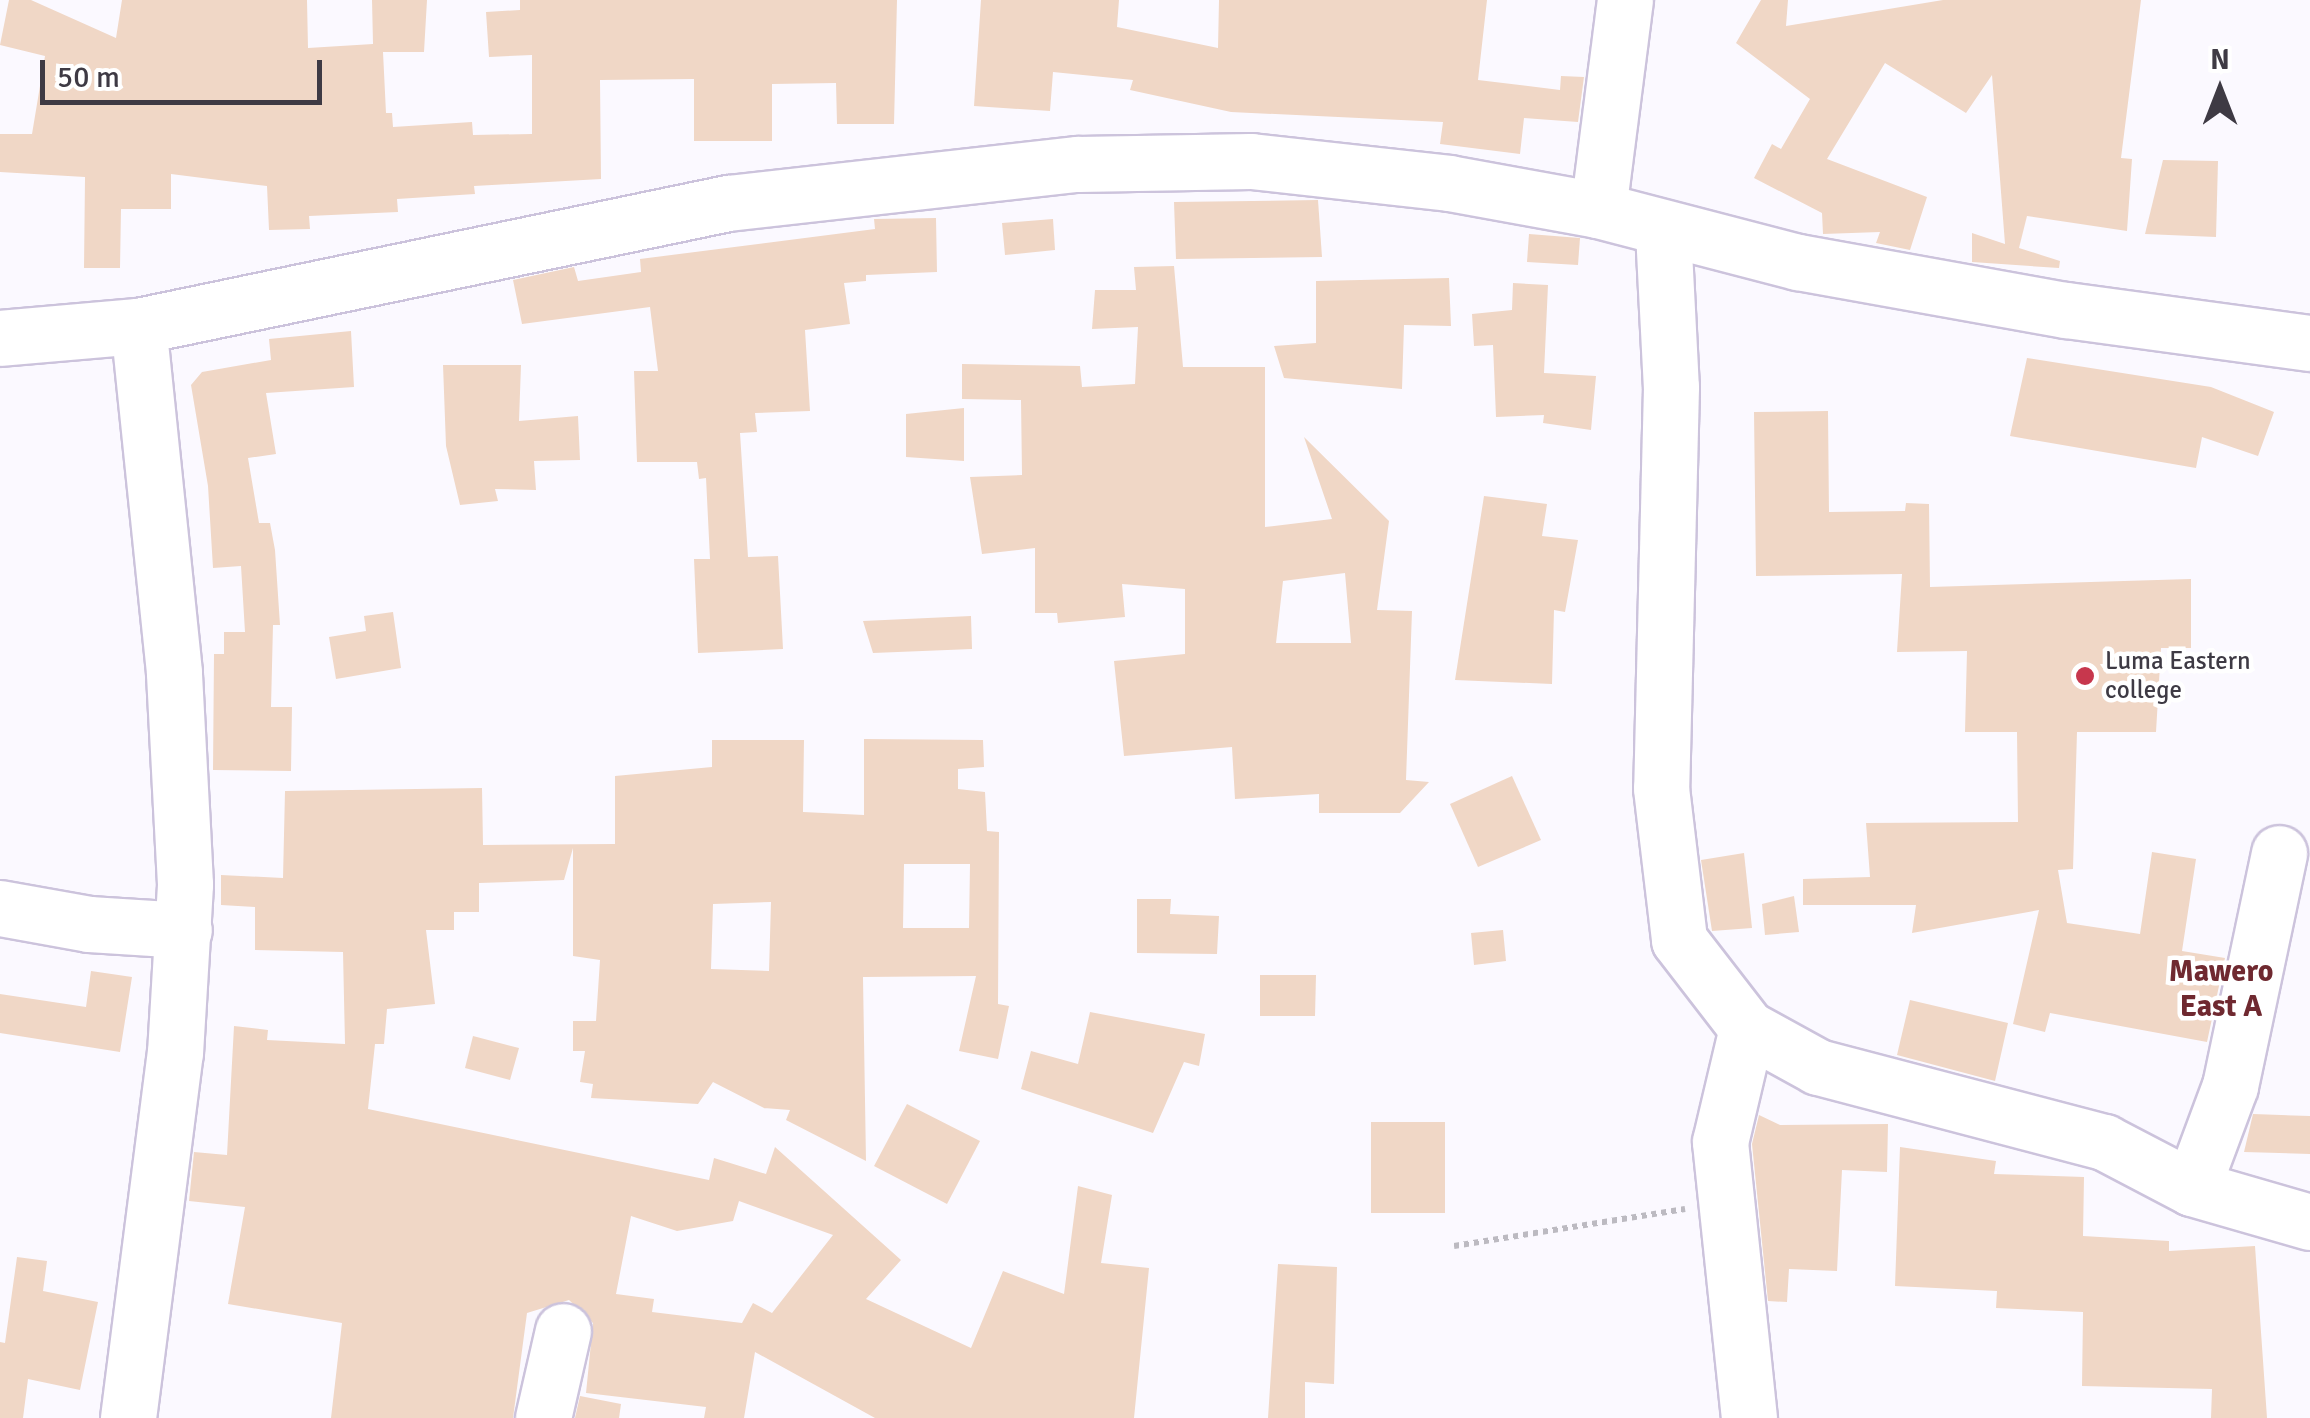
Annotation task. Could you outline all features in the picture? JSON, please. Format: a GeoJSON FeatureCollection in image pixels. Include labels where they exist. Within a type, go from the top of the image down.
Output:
{"type":"FeatureCollection","features":[{"type":"Feature","properties":{"kind":"street"},"geometry":{"type":"LineString","coordinates":[[1598,210],[1625,0]]}},
{"type":"Feature","properties":{"kind":"street"},"geometry":{"type":"LineString","coordinates":[[0,338],[138,326],[728,203],[1078,164],[1251,160],[1448,183],[1598,210],[1663,231],[2066,310],[2310,343]]}},
{"type":"Feature","properties":{"kind":"street"},"geometry":{"type":"LineString","coordinates":[[1663,231],[1671,388],[1661,788],[1679,940],[1747,1028],[1818,1067],[2104,1142],[2192,1188],[2310,1222]]}},
{"type":"Feature","properties":{"kind":"street"},"geometry":{"type":"LineString","coordinates":[[128,1418],[184,930],[174,672],[138,326]]}},
{"type":"Feature","properties":{"kind":"street"},"geometry":{"type":"LineString","coordinates":[[2192,1188],[2230,1086],[2279,853]]}},
{"type":"Feature","properties":{"kind":"street"},"geometry":{"type":"LineString","coordinates":[[0,908],[89,924],[184,930]]}},
{"type":"Feature","properties":{"kind":"street"},"geometry":{"type":"LineString","coordinates":[[1747,1028],[1720,1142],[1749,1418]]}},
{"type":"Feature","properties":{"kind":"street"},"geometry":{"type":"LineString","coordinates":[[543,1418],[563,1331]]}},
{"type":"Feature","properties":{"kind":"path"},"geometry":{"type":"LineString","coordinates":[[1454,1246],[1725,1203]]}},
{"type":"Feature","properties":{"kind":"building"},"geometry":{"type":"Polygon","coordinates":[[[9,0],[31,0],[116,38],[122,0],[307,0],[308,48],[373,44],[372,0],[427,0],[424,52],[383,52],[386,113],[392,113],[393,127],[472,122],[473,135],[532,134],[532,55],[489,57],[486,12],[520,10],[520,0],[897,0],[894,124],[837,124],[836,83],[772,84],[772,141],[694,141],[694,79],[600,80],[601,179],[474,186],[475,194],[397,199],[398,212],[309,216],[310,229],[269,230],[267,186],[171,174],[171,209],[121,209],[120,268],[84,268],[85,177],[0,172],[0,134],[32,134],[45,56],[0,45],[9,0]]]}},
{"type":"Feature","properties":{"kind":"building"},"geometry":{"type":"Polygon","coordinates":[[[981,0],[1119,0],[1117,27],[1218,48],[1219,0],[1487,0],[1478,80],[1560,90],[1561,76],[1584,77],[1578,122],[1524,118],[1520,154],[1440,144],[1443,122],[1231,112],[1130,90],[1133,80],[1053,72],[1050,111],[974,106],[981,0]]]}},
{"type":"Feature","properties":{"kind":"building"},"geometry":{"type":"Polygon","coordinates":[[[1761,0],[1788,0],[1786,26],[1943,0],[2141,0],[2121,158],[2132,159],[2127,231],[2027,216],[2019,248],[2060,261],[2059,268],[1972,262],[1972,233],[2005,244],[1992,75],[1966,113],[1885,63],[1827,159],[1927,197],[1910,250],[1876,243],[1880,232],[1823,234],[1822,213],[1754,178],[1772,144],[1781,149],[1810,99],[1736,43],[1761,0]]]}},
{"type":"Feature","properties":{"kind":"building"},"geometry":{"type":"Polygon","coordinates":[[[2163,160],[2218,161],[2216,237],[2145,234],[2163,160]]]}},
{"type":"Feature","properties":{"kind":"building"},"geometry":{"type":"Polygon","coordinates":[[[1318,200],[1322,257],[1176,259],[1174,202],[1318,200]]]}},
{"type":"Feature","properties":{"kind":"building"},"geometry":{"type":"Polygon","coordinates":[[[936,218],[937,272],[866,275],[866,281],[844,283],[850,324],[805,330],[810,411],[755,413],[757,432],[740,433],[748,557],[778,556],[783,649],[698,653],[694,559],[710,559],[706,478],[699,479],[697,462],[637,462],[634,371],[658,371],[650,307],[522,324],[513,280],[574,267],[578,281],[641,272],[640,259],[875,229],[874,219],[936,218]]]}},
{"type":"Feature","properties":{"kind":"building"},"geometry":{"type":"Polygon","coordinates":[[[1053,219],[1055,250],[1005,255],[1002,223],[1053,219]]]}},
{"type":"Feature","properties":{"kind":"building"},"geometry":{"type":"Polygon","coordinates":[[[1529,234],[1580,238],[1578,265],[1527,262],[1529,234]]]}},
{"type":"Feature","properties":{"kind":"building"},"geometry":{"type":"Polygon","coordinates":[[[1174,266],[1183,367],[1265,367],[1265,527],[1332,519],[1304,437],[1389,521],[1377,610],[1412,611],[1406,780],[1429,782],[1400,813],[1319,813],[1319,794],[1235,799],[1232,747],[1124,756],[1114,661],[1185,654],[1185,589],[1122,584],[1125,617],[1058,623],[1057,613],[1035,613],[1035,548],[982,554],[970,477],[1022,475],[1021,400],[962,399],[962,364],[1080,366],[1082,387],[1135,384],[1138,327],[1092,329],[1095,290],[1136,290],[1134,267],[1174,266]],[[1345,573],[1283,581],[1276,643],[1351,643],[1345,573]]]}},
{"type":"Feature","properties":{"kind":"building"},"geometry":{"type":"Polygon","coordinates":[[[1449,278],[1451,326],[1404,325],[1402,389],[1284,378],[1274,346],[1316,343],[1316,281],[1449,278]]]}},
{"type":"Feature","properties":{"kind":"building"},"geometry":{"type":"Polygon","coordinates":[[[1513,283],[1548,285],[1544,373],[1596,376],[1591,430],[1543,423],[1544,415],[1496,417],[1493,345],[1474,346],[1472,314],[1512,310],[1513,283]]]}},
{"type":"Feature","properties":{"kind":"building"},"geometry":{"type":"Polygon","coordinates":[[[351,331],[354,387],[266,393],[276,454],[248,458],[259,523],[270,523],[275,550],[280,625],[273,625],[271,707],[292,707],[291,771],[213,770],[214,654],[224,654],[224,632],[245,632],[241,566],[213,568],[208,486],[191,385],[202,372],[271,360],[269,339],[351,331]]]}},
{"type":"Feature","properties":{"kind":"building"},"geometry":{"type":"Polygon","coordinates":[[[2027,358],[2211,387],[2274,412],[2258,456],[2202,437],[2196,468],[2010,436],[2027,358]]]}},
{"type":"Feature","properties":{"kind":"building"},"geometry":{"type":"Polygon","coordinates":[[[443,365],[521,365],[519,421],[578,416],[580,460],[534,461],[536,490],[495,489],[498,501],[460,505],[446,446],[443,365]]]}},
{"type":"Feature","properties":{"kind":"building"},"geometry":{"type":"Polygon","coordinates":[[[964,408],[964,461],[906,457],[906,414],[964,408]]]}},
{"type":"Feature","properties":{"kind":"building"},"geometry":{"type":"Polygon","coordinates":[[[1828,411],[1829,512],[1905,511],[1906,503],[1929,504],[1930,587],[2191,579],[2191,648],[2161,648],[2156,732],[2077,732],[2073,869],[2058,870],[2067,923],[2140,934],[2152,852],[2196,859],[2182,951],[2225,958],[2207,1042],[2050,1013],[2045,1032],[2013,1024],[2039,910],[1912,933],[1916,905],[1803,905],[1803,879],[1870,877],[1866,823],[2018,822],[2017,732],[1965,732],[1967,651],[1897,652],[1902,574],[1756,576],[1754,412],[1828,411]]]}},
{"type":"Feature","properties":{"kind":"building"},"geometry":{"type":"Polygon","coordinates":[[[1484,496],[1547,504],[1542,536],[1578,540],[1565,612],[1554,610],[1552,684],[1455,680],[1484,496]]]}},
{"type":"Feature","properties":{"kind":"building"},"geometry":{"type":"Polygon","coordinates":[[[393,612],[401,668],[336,679],[329,637],[366,631],[364,616],[393,612]]]}},
{"type":"Feature","properties":{"kind":"building"},"geometry":{"type":"Polygon","coordinates":[[[971,616],[972,649],[873,653],[863,621],[971,616]]]}},
{"type":"Feature","properties":{"kind":"building"},"geometry":{"type":"Polygon","coordinates":[[[864,739],[983,740],[984,767],[958,769],[958,789],[985,792],[987,831],[999,832],[998,1004],[1009,1006],[998,1059],[959,1051],[976,976],[863,977],[866,1161],[786,1120],[790,1110],[764,1108],[713,1082],[698,1104],[591,1098],[593,1084],[580,1082],[585,1051],[573,1051],[573,1021],[596,1021],[600,960],[573,956],[573,848],[564,880],[479,883],[479,912],[454,912],[454,930],[426,930],[435,1004],[387,1009],[384,1044],[375,1044],[368,1109],[709,1180],[714,1158],[766,1174],[775,1147],[901,1260],[866,1299],[971,1348],[1003,1271],[1064,1294],[1078,1186],[1112,1195],[1101,1263],[1149,1268],[1134,1418],[875,1418],[755,1352],[744,1418],[704,1418],[706,1407],[586,1393],[593,1323],[569,1300],[527,1313],[513,1418],[331,1418],[342,1323],[228,1304],[245,1207],[189,1201],[194,1152],[227,1155],[234,1026],[268,1030],[267,1040],[345,1044],[343,952],[255,950],[255,907],[221,905],[221,875],[283,878],[285,791],[482,788],[483,845],[615,844],[615,776],[712,767],[712,740],[804,740],[803,812],[864,815],[864,739]],[[904,864],[903,928],[969,928],[970,864],[904,864]],[[771,902],[713,904],[711,969],[769,971],[771,902]],[[739,1201],[733,1221],[677,1231],[631,1216],[616,1294],[654,1299],[652,1312],[742,1323],[753,1303],[772,1313],[833,1235],[739,1201]]]}},
{"type":"Feature","properties":{"kind":"building"},"geometry":{"type":"Polygon","coordinates":[[[1512,776],[1541,840],[1478,867],[1450,804],[1512,776]]]}},
{"type":"Feature","properties":{"kind":"building"},"geometry":{"type":"Polygon","coordinates":[[[1744,853],[1752,928],[1712,931],[1701,860],[1744,853]]]}},
{"type":"Feature","properties":{"kind":"building"},"geometry":{"type":"Polygon","coordinates":[[[1794,896],[1799,932],[1765,935],[1762,904],[1794,896]]]}},
{"type":"Feature","properties":{"kind":"building"},"geometry":{"type":"Polygon","coordinates":[[[1137,899],[1171,899],[1170,914],[1219,916],[1217,954],[1137,953],[1137,899]]]}},
{"type":"Feature","properties":{"kind":"building"},"geometry":{"type":"Polygon","coordinates":[[[1503,930],[1506,961],[1474,965],[1471,933],[1503,930]]]}},
{"type":"Feature","properties":{"kind":"building"},"geometry":{"type":"Polygon","coordinates":[[[91,971],[132,977],[120,1052],[0,1033],[0,994],[86,1007],[91,971]]]}},
{"type":"Feature","properties":{"kind":"building"},"geometry":{"type":"Polygon","coordinates":[[[1260,975],[1316,975],[1315,1016],[1260,1016],[1260,975]]]}},
{"type":"Feature","properties":{"kind":"building"},"geometry":{"type":"Polygon","coordinates":[[[1910,1000],[2008,1023],[1995,1081],[1897,1055],[1910,1000]]]}},
{"type":"Feature","properties":{"kind":"building"},"geometry":{"type":"Polygon","coordinates":[[[1090,1012],[1205,1034],[1199,1066],[1184,1062],[1153,1133],[1021,1089],[1031,1051],[1078,1064],[1090,1012]]]}},
{"type":"Feature","properties":{"kind":"building"},"geometry":{"type":"Polygon","coordinates":[[[473,1036],[519,1048],[510,1080],[465,1068],[473,1036]]]}},
{"type":"Feature","properties":{"kind":"building"},"geometry":{"type":"Polygon","coordinates":[[[907,1104],[980,1141],[947,1204],[874,1166],[907,1104]]]}},
{"type":"Feature","properties":{"kind":"building"},"geometry":{"type":"Polygon","coordinates":[[[2253,1114],[2310,1116],[2310,1154],[2244,1152],[2253,1114]]]}},
{"type":"Feature","properties":{"kind":"building"},"geometry":{"type":"Polygon","coordinates":[[[1759,1115],[1780,1125],[1888,1124],[1887,1172],[1842,1170],[1837,1271],[1789,1269],[1787,1302],[1768,1301],[1752,1144],[1759,1115]]]}},
{"type":"Feature","properties":{"kind":"building"},"geometry":{"type":"Polygon","coordinates":[[[1371,1122],[1445,1122],[1445,1213],[1371,1213],[1371,1122]]]}},
{"type":"Feature","properties":{"kind":"building"},"geometry":{"type":"Polygon","coordinates":[[[1900,1147],[1996,1161],[1994,1174],[2084,1177],[2083,1236],[2169,1241],[2169,1251],[2255,1246],[2267,1418],[2211,1418],[2212,1389],[2082,1386],[2083,1312],[1996,1308],[1997,1291],[1895,1286],[1900,1147]]]}},
{"type":"Feature","properties":{"kind":"building"},"geometry":{"type":"Polygon","coordinates":[[[17,1257],[47,1261],[43,1291],[98,1302],[80,1390],[28,1379],[23,1418],[0,1418],[0,1342],[5,1343],[17,1257]]]}},
{"type":"Feature","properties":{"kind":"building"},"geometry":{"type":"Polygon","coordinates":[[[1278,1264],[1337,1267],[1334,1384],[1305,1382],[1305,1418],[1268,1418],[1278,1264]]]}},
{"type":"Feature","properties":{"kind":"building"},"geometry":{"type":"Polygon","coordinates":[[[580,1396],[621,1404],[619,1418],[575,1418],[580,1396]]]}},
{"type":"Feature","properties":{"kind":"place","name":"Luma Eastern college"},"geometry":{"type":"Point","coordinates":[2085,676]}},
{"type":"Feature","properties":{"kind":"district","name":"Mawero East A"},"geometry":{"type":"Point","coordinates":[2221,989]}}]}
